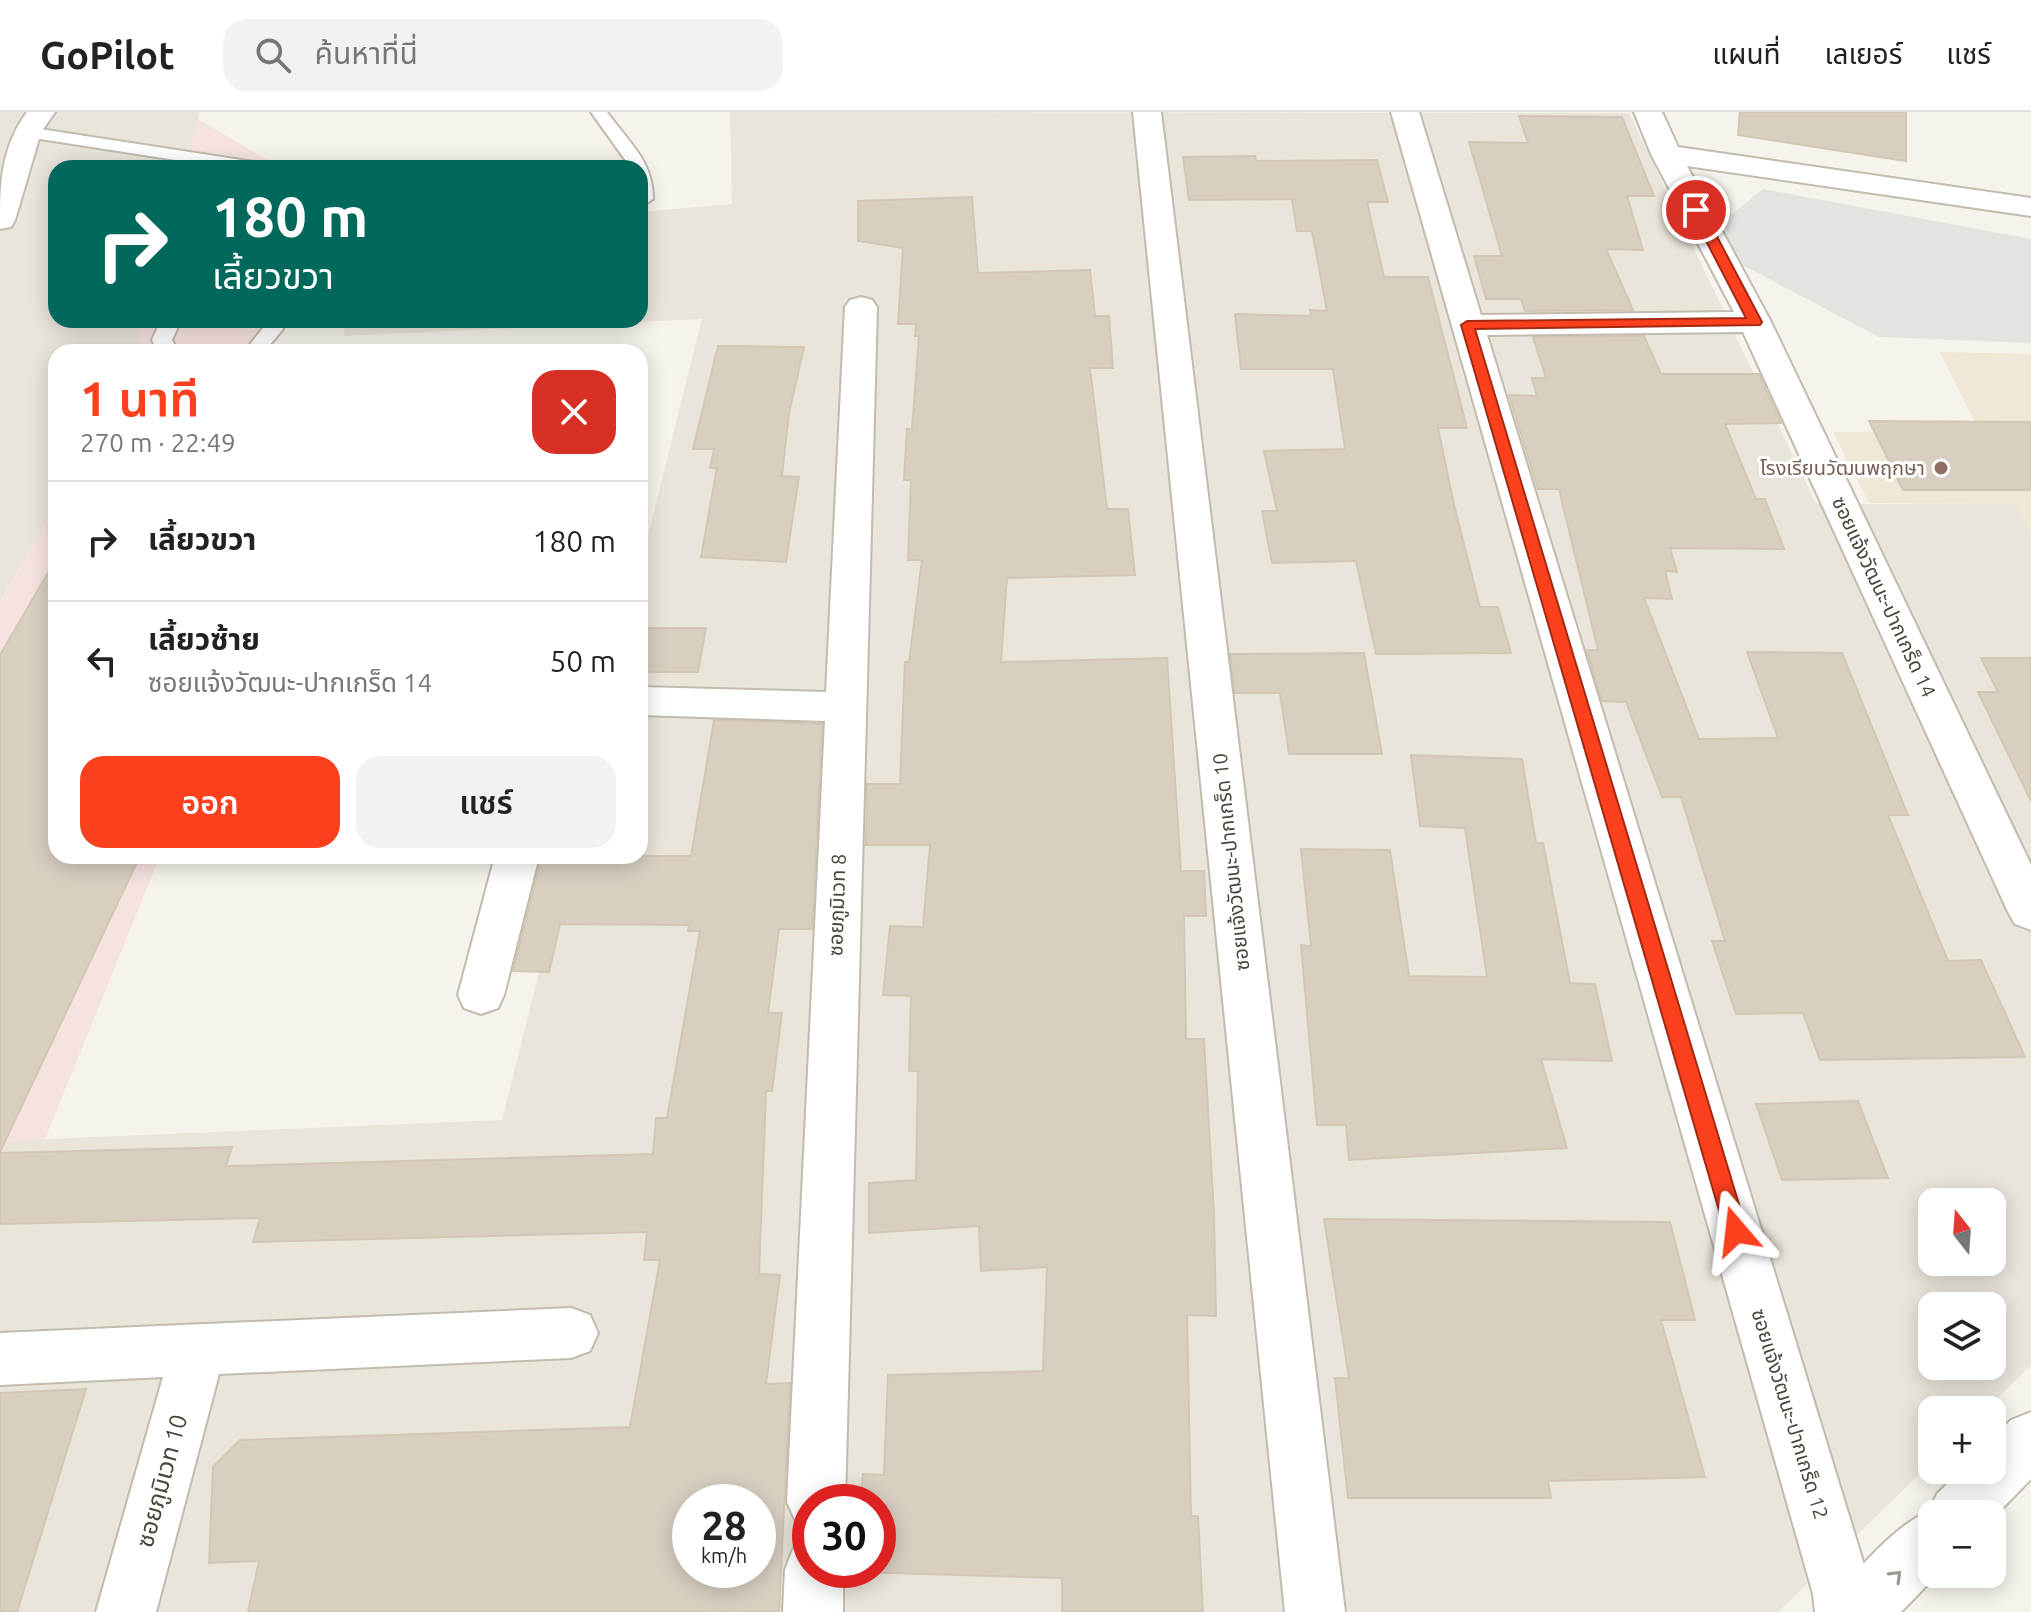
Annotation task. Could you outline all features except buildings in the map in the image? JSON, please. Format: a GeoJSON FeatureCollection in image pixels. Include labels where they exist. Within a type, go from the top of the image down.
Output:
{"type":"FeatureCollection","features":[{"type":"Feature","properties":{"kind":"street","name":"ซอยแจ้งวัฒนะ-ปากเกร็ด 10"},"geometry":{"type":"LineString","coordinates":[[1147,112],[1315,1612]]}},
{"type":"Feature","properties":{"kind":"street","name":"ซอยแจ้งวัฒนะ-ปากเกร็ด 12"},"geometry":{"type":"LineString","coordinates":[[1405,112],[1839,1579],[1845,1612]]}},
{"type":"Feature","properties":{"kind":"street","name":"ซอยแจ้งวัฒนะ-ปากเกร็ด 14"},"geometry":{"type":"LineString","coordinates":[[1648,112],[1666,154],[1755,322],[2031,912]]}},
{"type":"Feature","properties":{"kind":"street"},"geometry":{"type":"LineString","coordinates":[[0,220],[23,134]]}},
{"type":"Feature","properties":{"kind":"street"},"geometry":{"type":"LineString","coordinates":[[1666,154],[2031,207]]}},
{"type":"Feature","properties":{"kind":"street","name":"ซอยภูมิเวท 8"},"geometry":{"type":"LineString","coordinates":[[817,1484],[861,307]]}},
{"type":"Feature","properties":{"kind":"street"},"geometry":{"type":"LineString","coordinates":[[1467,325],[1755,322]]}},
{"type":"Feature","properties":{"kind":"street"},"geometry":{"type":"LineString","coordinates":[[648,701],[844,707]]}},
{"type":"Feature","properties":{"kind":"street"},"geometry":{"type":"LineString","coordinates":[[481,995],[515,864]]}},
{"type":"Feature","properties":{"kind":"street"},"geometry":{"type":"LineString","coordinates":[[0,1359],[571,1333]]}},
{"type":"Feature","properties":{"kind":"street","name":"ซอยภูมิเวท 10"},"geometry":{"type":"LineString","coordinates":[[126,1612],[198,1351]]}},
{"type":"Feature","properties":{"kind":"street"},"geometry":{"type":"LineString","coordinates":[[1971,1500],[2031,1439]]}},
{"type":"Feature","properties":{"kind":"street"},"geometry":{"type":"LineString","coordinates":[[1860,1612],[1918,1553]]}},
{"type":"Feature","properties":{"kind":"street"},"geometry":{"type":"LineString","coordinates":[[813,1612],[814,1588]]}},
{"type":"Feature","properties":{"kind":"lane"},"geometry":{"type":"LineString","coordinates":[[599,112],[610,131],[638,160]]}},
{"type":"Feature","properties":{"kind":"lane"},"geometry":{"type":"LineString","coordinates":[[23,134],[151,160]]}},
{"type":"Feature","properties":{"kind":"lane"},"geometry":{"type":"LineString","coordinates":[[23,134],[205,160]]}},
{"type":"Feature","properties":{"kind":"lane"},"geometry":{"type":"LineString","coordinates":[[261,344],[273,328]]}},
{"type":"Feature","properties":{"kind":"shaded area"},"geometry":{"type":"Polygon","coordinates":[[[0,112],[200,112],[187,160],[48,160],[48,328],[142,328],[137,344],[48,344],[48,519],[0,602],[0,112]]]}},
{"type":"Feature","properties":{"kind":"shaded area"},"geometry":{"type":"Polygon","coordinates":[[[730,112],[1629,113],[1816,504],[2016,504],[2031,534],[2031,1365],[1999,1396],[1918,1396],[1918,1476],[1778,1612],[0,1612],[0,1141],[502,1120],[566,864],[648,864],[648,536],[702,319],[648,322],[648,211],[732,204],[730,112]]]}},
{"type":"Feature","properties":{"kind":"shaded area"},"geometry":{"type":"Polygon","coordinates":[[[198,119],[267,160],[187,160],[198,119]]]}},
{"type":"Feature","properties":{"kind":"shaded area"},"geometry":{"type":"Polygon","coordinates":[[[1763,189],[2031,239],[2031,343],[1879,337],[1737,262],[1722,222],[1763,189]]]}},
{"type":"Feature","properties":{"kind":"shaded area"},"geometry":{"type":"Polygon","coordinates":[[[142,328],[277,328],[274,344],[137,344],[142,328]]]}},
{"type":"Feature","properties":{"kind":"shaded area"},"geometry":{"type":"Polygon","coordinates":[[[344,328],[512,328],[344,336],[344,328]]]}},
{"type":"Feature","properties":{"kind":"shaded area","name":"โรงเรียนวัฒนพฤกษา"},"geometry":{"type":"Polygon","coordinates":[[[1940,352],[2031,354],[2031,534],[2016,504],[1869,503],[1833,432],[1980,433],[1940,352]]]}},
{"type":"Feature","properties":{"kind":"shaded area"},"geometry":{"type":"Polygon","coordinates":[[[48,519],[48,864],[157,864],[45,1139],[0,1141],[0,603],[48,519]]]}},
{"type":"Feature","properties":{"kind":"place","name":"โรงเรียนวัฒนพฤกษา"},"geometry":{"type":"Point","coordinates":[1941,468]}},
{"type":"Feature","properties":{"kind":"route"},"geometry":{"type":"LineString","coordinates":[[1696,210],[1755,322],[1467,325],[1736,1231]]}}]}
